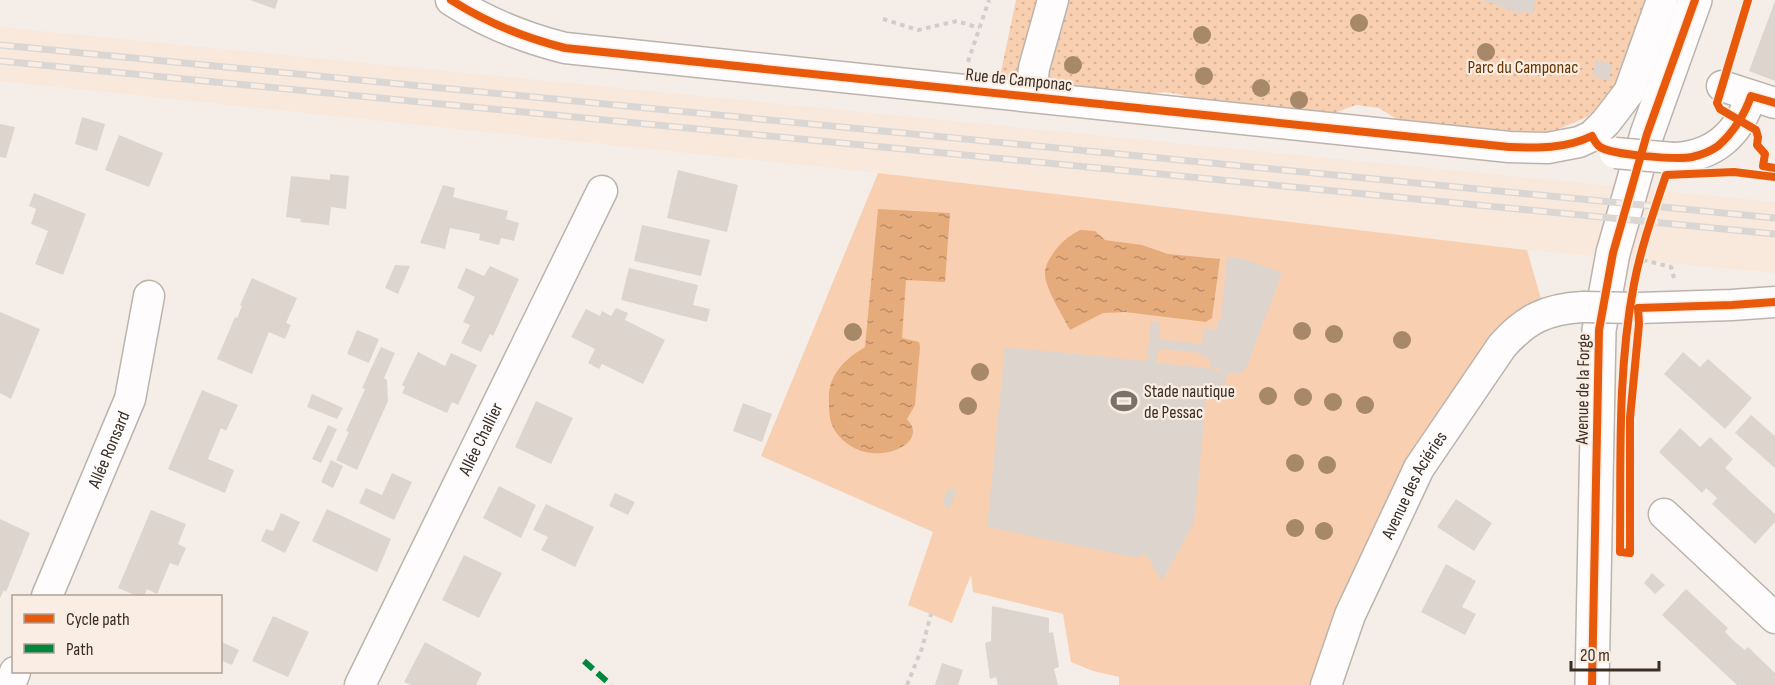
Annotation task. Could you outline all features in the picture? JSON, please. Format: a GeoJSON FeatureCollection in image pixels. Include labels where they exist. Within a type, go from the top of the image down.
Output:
{"type":"FeatureCollection","features":[{"type":"Feature","properties":{"kind":"main road","name":"Avenue de la Forge"},"geometry":{"type":"LineString","coordinates":[[1592,685],[1599,330],[1613,253],[1647,134],[1695,0]]}},
{"type":"Feature","properties":{"kind":"street","name":"Rue de Camponac"},"geometry":{"type":"LineString","coordinates":[[451,0],[534,41],[565,48],[1509,147],[1548,148],[1579,142],[1603,144]]}},
{"type":"Feature","properties":{"kind":"street"},"geometry":{"type":"LineString","coordinates":[[1031,96],[1034,68],[1053,0]]}},
{"type":"Feature","properties":{"kind":"street"},"geometry":{"type":"LineString","coordinates":[[1662,0],[1629,92],[1606,122],[1603,144],[1673,158],[1690,158],[1718,146],[1743,115],[1763,99]]}},
{"type":"Feature","properties":{"kind":"street"},"geometry":{"type":"LineString","coordinates":[[1722,86],[1763,99]]}},
{"type":"Feature","properties":{"kind":"street","name":"Allée Challier"},"geometry":{"type":"LineString","coordinates":[[360,685],[602,191]]}},
{"type":"Feature","properties":{"kind":"street","name":"Allée Ronsard"},"geometry":{"type":"LineString","coordinates":[[48,595],[130,399],[150,296]]}},
{"type":"Feature","properties":{"kind":"street","name":"Avenue des Aciéries"},"geometry":{"type":"LineString","coordinates":[[1326,685],[1350,615],[1419,468],[1502,346],[1514,332],[1545,313],[1563,308],[1638,308],[1775,302]]}},
{"type":"Feature","properties":{"kind":"street"},"geometry":{"type":"LineString","coordinates":[[1664,514],[1775,618]]}},
{"type":"Feature","properties":{"kind":"path"},"geometry":{"type":"LineString","coordinates":[[965,69],[989,0]]}},
{"type":"Feature","properties":{"kind":"path"},"geometry":{"type":"LineString","coordinates":[[884,19],[918,30],[957,21],[979,28]]}},
{"type":"Feature","properties":{"kind":"path"},"geometry":{"type":"LineString","coordinates":[[1757,145],[1765,154],[1763,166],[1775,168]]}},
{"type":"Feature","properties":{"kind":"path"},"geometry":{"type":"LineString","coordinates":[[1723,173],[1775,177]]}},
{"type":"Feature","properties":{"kind":"path"},"geometry":{"type":"LineString","coordinates":[[1639,259],[1668,266]]}},
{"type":"Feature","properties":{"kind":"path"},"geometry":{"type":"LineString","coordinates":[[1631,406],[1639,324],[1638,308]]}},
{"type":"Feature","properties":{"kind":"path"},"geometry":{"type":"LineString","coordinates":[[1620,552],[1630,553],[1630,476]]}},
{"type":"Feature","properties":{"kind":"path"},"geometry":{"type":"LineString","coordinates":[[907,685],[922,648],[931,614]]}},
{"type":"Feature","properties":{"kind":"shaded area"},"geometry":{"type":"Polygon","coordinates":[[[0,27],[1775,202],[1775,273],[1527,250],[878,173],[0,81],[0,27]]]}},
{"type":"Feature","properties":{"kind":"green space","name":"Parc du Camponac"},"geometry":{"type":"Polygon","coordinates":[[[1016,0],[1647,0],[1635,50],[1611,96],[1587,117],[1554,131],[1523,135],[1403,123],[1379,108],[1356,105],[1326,116],[1198,102],[1172,93],[1158,92],[1146,95],[999,81],[1016,0]]]}},
{"type":"Feature","properties":{"kind":"green space","name":"Stade nautique de Pessac"},"geometry":{"type":"Polygon","coordinates":[[[878,173],[1527,250],[1545,313],[1419,468],[1326,685],[1119,685],[1119,677],[1093,671],[1071,662],[1063,614],[973,592],[971,575],[952,623],[908,605],[933,532],[761,456],[878,173]]]}},
{"type":"Feature","properties":{"kind":"water"},"geometry":{"type":"Polygon","coordinates":[[[878,209],[950,213],[945,282],[906,280],[902,338],[919,342],[920,347],[915,405],[907,419],[913,431],[912,437],[909,442],[898,449],[878,453],[861,451],[850,446],[841,438],[831,422],[829,392],[839,369],[865,347],[878,209]]]}},
{"type":"Feature","properties":{"kind":"water"},"geometry":{"type":"Polygon","coordinates":[[[1080,230],[1095,231],[1105,240],[1142,245],[1168,254],[1220,259],[1212,318],[1206,322],[1125,312],[1103,313],[1070,330],[1051,293],[1045,270],[1049,259],[1060,245],[1080,230]]]}},
{"type":"Feature","properties":{"kind":"building"},"geometry":{"type":"Polygon","coordinates":[[[250,0],[278,0],[275,9],[250,0]]]}},
{"type":"Feature","properties":{"kind":"building"},"geometry":{"type":"Polygon","coordinates":[[[1483,0],[1537,0],[1532,14],[1522,11],[1520,14],[1483,0]]]}},
{"type":"Feature","properties":{"kind":"building"},"geometry":{"type":"Polygon","coordinates":[[[1775,1],[1775,81],[1749,71],[1775,1]]]}},
{"type":"Feature","properties":{"kind":"building"},"geometry":{"type":"Polygon","coordinates":[[[1597,60],[1613,65],[1608,81],[1592,75],[1597,60]]]}},
{"type":"Feature","properties":{"kind":"building"},"geometry":{"type":"Polygon","coordinates":[[[82,117],[105,124],[97,151],[75,144],[82,117]]]}},
{"type":"Feature","properties":{"kind":"building"},"geometry":{"type":"Polygon","coordinates":[[[0,124],[15,127],[6,158],[0,157],[0,124]]]}},
{"type":"Feature","properties":{"kind":"building"},"geometry":{"type":"Polygon","coordinates":[[[119,135],[163,153],[149,187],[105,170],[119,135]]]}},
{"type":"Feature","properties":{"kind":"building"},"geometry":{"type":"Polygon","coordinates":[[[678,170],[738,185],[727,232],[667,218],[678,170]]]}},
{"type":"Feature","properties":{"kind":"building"},"geometry":{"type":"Polygon","coordinates":[[[330,174],[349,176],[346,209],[331,207],[329,225],[300,222],[301,219],[286,217],[291,176],[330,180],[330,174]]]}},
{"type":"Feature","properties":{"kind":"building"},"geometry":{"type":"Polygon","coordinates":[[[443,185],[455,188],[453,197],[508,211],[506,219],[519,223],[514,241],[501,238],[499,245],[479,240],[480,234],[450,228],[445,249],[420,243],[443,185]]]}},
{"type":"Feature","properties":{"kind":"building"},"geometry":{"type":"Polygon","coordinates":[[[34,193],[86,214],[63,275],[35,264],[48,231],[31,224],[36,209],[29,206],[34,193]]]}},
{"type":"Feature","properties":{"kind":"building"},"geometry":{"type":"Polygon","coordinates":[[[642,225],[710,240],[701,276],[634,261],[642,225]]]}},
{"type":"Feature","properties":{"kind":"building"},"geometry":{"type":"Polygon","coordinates":[[[1227,257],[1245,259],[1282,273],[1247,366],[1243,371],[1235,374],[1228,373],[1220,395],[1207,393],[1194,523],[1162,581],[1145,553],[1138,558],[987,527],[1005,347],[1147,361],[1151,321],[1160,323],[1159,339],[1202,344],[1204,328],[1217,330],[1218,319],[1221,319],[1227,257]],[[1158,349],[1157,363],[1210,368],[1219,371],[1220,368],[1210,367],[1211,359],[1201,357],[1201,353],[1158,349]]]}},
{"type":"Feature","properties":{"kind":"building"},"geometry":{"type":"Polygon","coordinates":[[[395,265],[410,266],[398,294],[385,288],[395,265]]]}},
{"type":"Feature","properties":{"kind":"building"},"geometry":{"type":"Polygon","coordinates":[[[490,266],[519,279],[493,336],[490,334],[481,352],[461,343],[470,325],[463,322],[475,297],[457,288],[466,268],[484,276],[490,266]]]}},
{"type":"Feature","properties":{"kind":"building"},"geometry":{"type":"Polygon","coordinates":[[[629,268],[698,285],[693,305],[710,309],[707,322],[621,300],[629,268]]]}},
{"type":"Feature","properties":{"kind":"building"},"geometry":{"type":"Polygon","coordinates":[[[252,278],[297,298],[286,323],[291,325],[285,339],[269,332],[252,374],[217,359],[235,317],[237,318],[252,278]]]}},
{"type":"Feature","properties":{"kind":"building"},"geometry":{"type":"Polygon","coordinates":[[[616,308],[628,313],[625,320],[665,340],[643,384],[602,364],[599,369],[588,363],[595,349],[571,337],[586,309],[600,316],[602,311],[611,316],[616,308]]]}},
{"type":"Feature","properties":{"kind":"building"},"geometry":{"type":"Polygon","coordinates":[[[0,312],[40,329],[11,399],[0,393],[0,312]]]}},
{"type":"Feature","properties":{"kind":"building"},"geometry":{"type":"Polygon","coordinates":[[[357,330],[379,339],[369,363],[347,354],[357,330]]]}},
{"type":"Feature","properties":{"kind":"building"},"geometry":{"type":"Polygon","coordinates":[[[381,347],[395,353],[384,378],[387,380],[388,401],[357,470],[336,460],[365,389],[362,388],[381,347]]]}},
{"type":"Feature","properties":{"kind":"building"},"geometry":{"type":"Polygon","coordinates":[[[418,352],[445,366],[451,353],[477,365],[458,405],[452,402],[447,413],[402,393],[405,387],[402,385],[418,352]]]}},
{"type":"Feature","properties":{"kind":"building"},"geometry":{"type":"Polygon","coordinates":[[[1683,352],[1700,367],[1708,359],[1752,398],[1725,429],[1664,374],[1683,352]]]}},
{"type":"Feature","properties":{"kind":"building"},"geometry":{"type":"Polygon","coordinates":[[[202,390],[238,405],[226,431],[221,428],[208,459],[234,470],[225,493],[168,469],[202,390]]]}},
{"type":"Feature","properties":{"kind":"building"},"geometry":{"type":"Polygon","coordinates":[[[312,394],[343,408],[337,419],[307,407],[312,394]]]}},
{"type":"Feature","properties":{"kind":"building"},"geometry":{"type":"Polygon","coordinates":[[[536,401],[573,418],[551,464],[515,447],[536,401]]]}},
{"type":"Feature","properties":{"kind":"building"},"geometry":{"type":"Polygon","coordinates":[[[743,403],[772,414],[762,442],[733,431],[743,403]]]}},
{"type":"Feature","properties":{"kind":"building"},"geometry":{"type":"Polygon","coordinates":[[[1751,415],[1775,436],[1775,468],[1735,433],[1751,415]]]}},
{"type":"Feature","properties":{"kind":"building"},"geometry":{"type":"Polygon","coordinates":[[[328,425],[337,429],[321,463],[312,459],[328,425]]]}},
{"type":"Feature","properties":{"kind":"building"},"geometry":{"type":"Polygon","coordinates":[[[1680,428],[1700,447],[1710,437],[1733,459],[1725,468],[1775,514],[1775,522],[1755,544],[1712,504],[1717,498],[1706,488],[1702,493],[1659,452],[1680,428]]]}},
{"type":"Feature","properties":{"kind":"building"},"geometry":{"type":"Polygon","coordinates":[[[331,460],[343,466],[333,488],[321,482],[331,460]]]}},
{"type":"Feature","properties":{"kind":"building"},"geometry":{"type":"Polygon","coordinates":[[[392,473],[412,482],[394,520],[359,503],[366,488],[382,495],[392,473]]]}},
{"type":"Feature","properties":{"kind":"building"},"geometry":{"type":"Polygon","coordinates":[[[499,486],[536,505],[521,538],[483,518],[499,486]]]}},
{"type":"Feature","properties":{"kind":"building"},"geometry":{"type":"Polygon","coordinates":[[[947,490],[957,490],[950,508],[942,505],[947,490]]]}},
{"type":"Feature","properties":{"kind":"building"},"geometry":{"type":"Polygon","coordinates":[[[615,493],[635,502],[628,515],[609,506],[615,493]]]}},
{"type":"Feature","properties":{"kind":"building"},"geometry":{"type":"Polygon","coordinates":[[[1456,499],[1492,523],[1474,551],[1437,527],[1456,499]]]}},
{"type":"Feature","properties":{"kind":"building"},"geometry":{"type":"Polygon","coordinates":[[[546,504],[594,527],[575,567],[541,550],[548,537],[533,530],[546,504]]]}},
{"type":"Feature","properties":{"kind":"building"},"geometry":{"type":"Polygon","coordinates":[[[327,509],[391,539],[377,572],[312,541],[327,509]]]}},
{"type":"Feature","properties":{"kind":"building"},"geometry":{"type":"Polygon","coordinates":[[[151,510],[186,524],[178,544],[186,548],[178,566],[170,563],[157,594],[147,589],[144,595],[135,595],[118,588],[151,510]]]}},
{"type":"Feature","properties":{"kind":"building"},"geometry":{"type":"Polygon","coordinates":[[[281,513],[300,522],[285,553],[261,541],[266,529],[273,531],[281,513]]]}},
{"type":"Feature","properties":{"kind":"building"},"geometry":{"type":"Polygon","coordinates":[[[0,519],[30,533],[6,592],[4,590],[0,598],[0,519]]]}},
{"type":"Feature","properties":{"kind":"building"},"geometry":{"type":"Polygon","coordinates":[[[464,555],[502,573],[479,618],[442,600],[464,555]]]}},
{"type":"Feature","properties":{"kind":"building"},"geometry":{"type":"Polygon","coordinates":[[[1446,564],[1476,581],[1462,607],[1476,614],[1465,635],[1421,612],[1446,564]]]}},
{"type":"Feature","properties":{"kind":"building"},"geometry":{"type":"Polygon","coordinates":[[[1652,573],[1665,585],[1655,594],[1644,583],[1652,573]]]}},
{"type":"Feature","properties":{"kind":"building"},"geometry":{"type":"Polygon","coordinates":[[[1686,589],[1728,628],[1725,632],[1735,642],[1745,650],[1748,647],[1775,673],[1775,685],[1737,685],[1662,615],[1686,589]]]}},
{"type":"Feature","properties":{"kind":"building"},"geometry":{"type":"Polygon","coordinates":[[[992,606],[1049,618],[1049,633],[1053,632],[1059,667],[1054,669],[1058,685],[998,685],[996,677],[990,679],[985,643],[991,641],[992,606]]]}},
{"type":"Feature","properties":{"kind":"building"},"geometry":{"type":"Polygon","coordinates":[[[273,616],[309,632],[288,677],[252,661],[273,616]]]}},
{"type":"Feature","properties":{"kind":"building"},"geometry":{"type":"Polygon","coordinates":[[[222,642],[239,650],[232,665],[222,661],[222,642]]]}},
{"type":"Feature","properties":{"kind":"building"},"geometry":{"type":"Polygon","coordinates":[[[425,642],[482,673],[476,685],[411,685],[404,682],[425,642]]]}},
{"type":"Feature","properties":{"kind":"building"},"geometry":{"type":"Polygon","coordinates":[[[942,663],[963,670],[958,685],[935,685],[942,663]]]}},
{"type":"Feature","properties":{"kind":"railway"},"geometry":{"type":"LineString","coordinates":[[0,45],[1775,218]]}},
{"type":"Feature","properties":{"kind":"railway"},"geometry":{"type":"LineString","coordinates":[[0,61],[1775,234]]}},
{"type":"Feature","properties":{"kind":"marked path"},"geometry":{"type":"LineString","coordinates":[[584,661],[611,685]]}},
{"type":"Feature","properties":{"kind":"cycle path"},"geometry":{"type":"LineString","coordinates":[[451,0],[506,29],[565,48],[1509,147],[1562,145],[1592,136],[1600,147],[1607,150],[1660,157],[1692,157],[1712,150],[1729,135],[1738,123],[1751,96],[1775,103]]}},
{"type":"Feature","properties":{"kind":"cycle path"},"geometry":{"type":"LineString","coordinates":[[1592,685],[1599,330],[1613,253],[1647,134],[1695,0]]}},
{"type":"Feature","properties":{"kind":"cycle path"},"geometry":{"type":"LineString","coordinates":[[1748,0],[1717,103],[1720,109],[1756,130],[1757,145],[1765,154],[1763,166],[1775,168]]}},
{"type":"Feature","properties":{"kind":"cycle path"},"geometry":{"type":"LineString","coordinates":[[1775,177],[1734,172],[1666,175],[1640,256],[1629,317],[1622,384],[1620,552],[1630,553],[1630,418],[1639,324],[1638,308],[1775,302]]}},
{"type":"Feature","properties":{"kind":"place","name":"Stade nautique de Pessac"},"geometry":{"type":"Point","coordinates":[1124,401]}}]}
